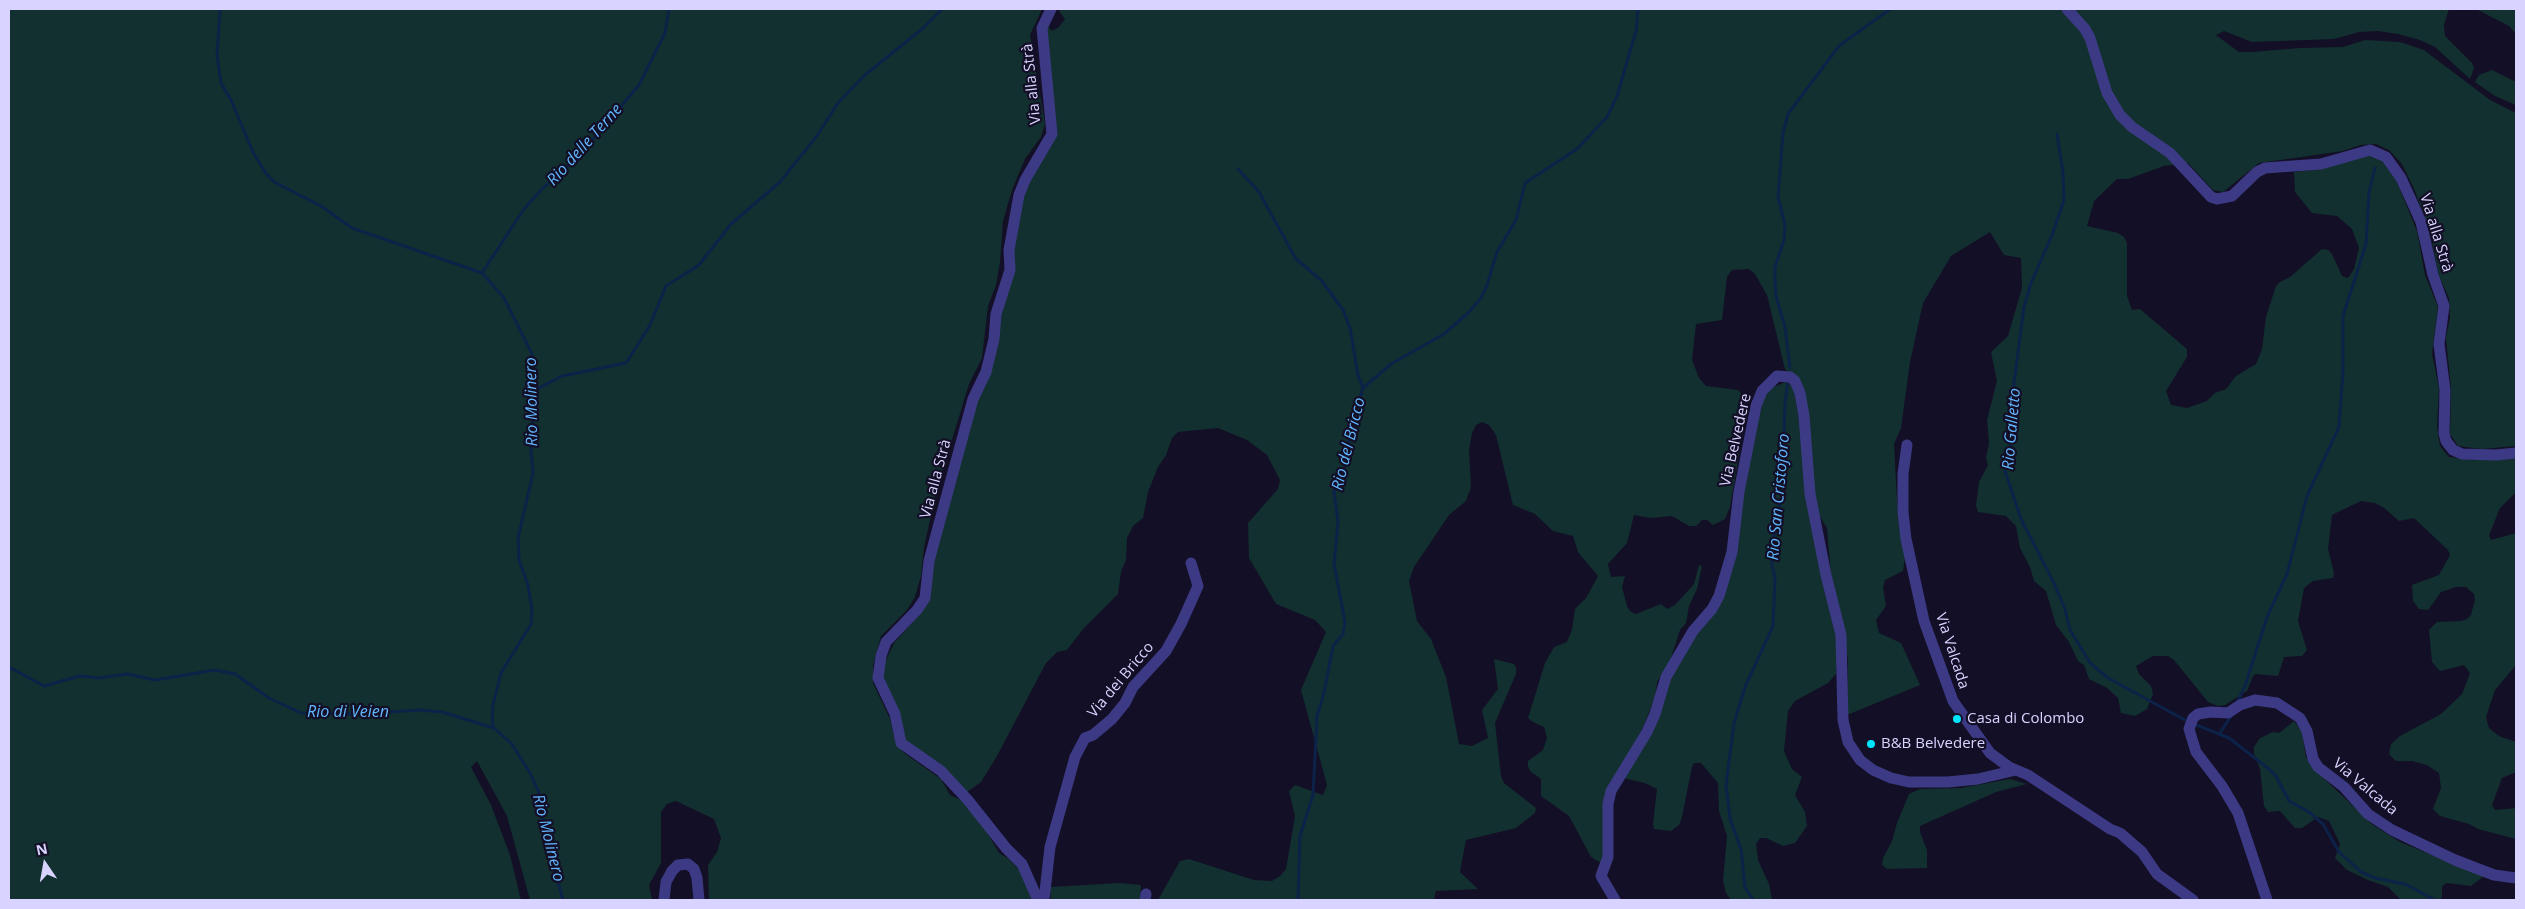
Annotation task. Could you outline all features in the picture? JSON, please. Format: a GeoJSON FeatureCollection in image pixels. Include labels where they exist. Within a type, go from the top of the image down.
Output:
{"type":"FeatureCollection","features":[{"type":"Feature","properties":{"kind":"street","name":"Via alla Strà"},"geometry":{"type":"LineString","coordinates":[[1038,900],[1022,864],[1006,848],[958,788],[926,759],[901,744],[895,714],[878,678],[881,656],[886,642],[917,610],[925,598],[929,561],[973,399],[986,372],[994,340],[996,314],[1010,270],[1009,250],[1019,195],[1025,180],[1052,134],[1042,28],[1050,9]]}},
{"type":"Feature","properties":{"kind":"street","name":"Via alla Strà"},"geometry":{"type":"LineString","coordinates":[[2067,9],[2085,29],[2090,38],[2107,93],[2120,115],[2132,127],[2170,153],[2211,197],[2217,199],[2232,196],[2264,168],[2321,164],[2370,150],[2386,157],[2401,178],[2421,222],[2433,275],[2444,306],[2439,344],[2445,390],[2444,433],[2446,441],[2453,450],[2462,454],[2496,455],[2516,453]]}},
{"type":"Feature","properties":{"kind":"street","name":"Via Belvedere"},"geometry":{"type":"LineString","coordinates":[[1614,900],[1601,876],[1608,857],[1608,804],[1612,791],[1655,714],[1666,677],[1693,631],[1712,609],[1719,596],[1732,552],[1739,492],[1756,406],[1762,391],[1777,376],[1790,377],[1795,381],[1800,392],[1810,494],[1826,575],[1841,635],[1843,720],[1848,742],[1860,760],[1873,770],[1891,778],[1909,782],[1978,779],[2016,770]]}},
{"type":"Feature","properties":{"kind":"street","name":"Via Valcada"},"geometry":{"type":"LineString","coordinates":[[1907,445],[1903,474],[1903,512],[1906,539],[1924,621],[1936,659],[1953,701],[1978,739],[1999,760],[2028,775],[2110,829],[2120,833],[2142,852],[2157,874],[2193,900]]}},
{"type":"Feature","properties":{"kind":"street","name":"Via dei Bricco"},"geometry":{"type":"LineString","coordinates":[[1044,900],[1050,848],[1075,757],[1085,738],[1093,735],[1112,719],[1125,703],[1133,687],[1166,651],[1181,624],[1198,586],[1191,563]]}},
{"type":"Feature","properties":{"kind":"street","name":"Via Valcada"},"geometry":{"type":"LineString","coordinates":[[2267,900],[2238,813],[2222,786],[2196,752],[2189,729],[2191,722],[2198,714],[2210,712],[2228,713],[2240,705],[2255,700],[2278,703],[2300,718],[2307,731],[2313,759],[2318,767],[2344,787],[2368,814],[2418,843],[2477,870],[2494,876],[2516,878]]}},
{"type":"Feature","properties":{"kind":"street"},"geometry":{"type":"LineString","coordinates":[[664,900],[666,882],[672,871],[678,865],[688,864],[694,869],[697,878],[699,900]]}},
{"type":"Feature","properties":{"kind":"green space"},"geometry":{"type":"Polygon","coordinates":[[[9,9],[1042,9],[1030,35],[1045,124],[1041,137],[1025,159],[1012,190],[1003,221],[1000,262],[996,285],[988,306],[982,358],[969,384],[937,489],[924,547],[921,576],[915,597],[907,610],[881,636],[873,665],[873,683],[890,719],[896,744],[904,753],[941,779],[950,795],[961,800],[987,832],[999,853],[1009,859],[1020,871],[1034,900],[709,900],[708,865],[717,852],[721,838],[714,819],[676,801],[667,804],[661,812],[661,863],[649,885],[652,900],[530,900],[507,816],[477,761],[471,767],[491,805],[510,855],[521,900],[9,900],[9,9]]]}},
{"type":"Feature","properties":{"kind":"green space"},"geometry":{"type":"Polygon","coordinates":[[[1061,9],[2449,9],[2444,25],[2445,36],[2472,63],[2474,68],[2470,79],[2435,47],[2420,40],[2398,34],[2378,31],[2359,32],[2334,39],[2252,42],[2224,31],[2216,35],[2239,52],[2343,47],[2365,40],[2400,42],[2424,50],[2490,100],[2516,113],[2516,446],[2481,449],[2458,446],[2450,434],[2451,388],[2446,338],[2450,317],[2449,298],[2439,276],[2430,233],[2415,191],[2402,164],[2389,150],[2376,144],[2360,145],[2343,151],[2259,163],[2223,192],[2213,190],[2188,163],[2164,166],[2128,179],[2117,179],[2094,201],[2087,226],[2118,233],[2124,237],[2127,243],[2127,296],[2132,310],[2140,309],[2187,349],[2187,357],[2166,391],[2171,405],[2187,408],[2207,401],[2215,393],[2226,389],[2236,376],[2256,364],[2262,349],[2266,317],[2276,286],[2280,282],[2290,277],[2322,249],[2328,250],[2332,254],[2342,276],[2348,278],[2354,269],[2359,248],[2352,229],[2337,216],[2312,213],[2295,192],[2294,172],[2322,169],[2361,154],[2379,157],[2396,180],[2417,231],[2425,275],[2438,307],[2432,354],[2439,388],[2437,427],[2440,446],[2449,457],[2472,460],[2516,459],[2516,492],[2500,508],[2489,535],[2491,540],[2516,533],[2516,665],[2495,690],[2486,717],[2489,728],[2499,736],[2516,742],[2516,772],[2502,778],[2492,805],[2495,810],[2516,808],[2516,839],[2440,816],[2433,809],[2441,788],[2439,773],[2427,765],[2412,761],[2396,761],[2389,754],[2391,744],[2400,736],[2441,714],[2462,694],[2470,673],[2464,665],[2440,671],[2432,662],[2429,630],[2437,622],[2467,619],[2471,615],[2475,599],[2474,594],[2466,587],[2456,587],[2441,592],[2428,610],[2419,609],[2413,601],[2412,585],[2439,575],[2450,555],[2448,550],[2414,518],[2399,521],[2375,503],[2361,501],[2332,515],[2328,549],[2334,573],[2333,578],[2313,581],[2304,588],[2298,621],[2307,650],[2302,656],[2284,657],[2278,676],[2256,674],[2253,676],[2247,691],[2225,705],[2218,706],[2208,702],[2174,660],[2168,656],[2153,656],[2136,666],[2139,674],[2151,686],[2153,694],[2147,709],[2135,716],[2121,713],[2118,698],[2107,688],[2089,679],[2084,665],[2078,661],[2069,642],[2056,625],[2046,591],[2034,581],[2030,567],[2020,548],[2016,526],[2006,516],[1978,512],[1976,505],[1979,482],[1988,465],[1986,458],[1989,443],[1987,420],[1997,381],[1991,352],[2008,336],[2022,288],[2021,258],[2004,255],[1990,232],[1951,256],[1923,303],[1910,362],[1901,428],[1894,444],[1898,518],[1905,558],[1903,571],[1885,580],[1883,588],[1886,606],[1876,620],[1879,633],[1901,643],[1920,685],[1847,715],[1848,660],[1844,630],[1831,576],[1827,528],[1819,515],[1814,500],[1802,384],[1785,369],[1767,295],[1755,274],[1749,269],[1732,270],[1727,277],[1722,320],[1696,324],[1692,360],[1699,378],[1706,386],[1738,390],[1748,402],[1730,507],[1725,519],[1713,525],[1707,520],[1702,520],[1696,526],[1689,526],[1672,516],[1650,518],[1634,515],[1627,543],[1608,564],[1611,577],[1625,576],[1622,587],[1627,606],[1630,611],[1636,614],[1661,604],[1667,609],[1675,605],[1694,584],[1699,565],[1702,566],[1697,589],[1689,606],[1686,623],[1680,630],[1670,661],[1657,682],[1655,698],[1641,732],[1618,771],[1604,856],[1601,863],[1591,857],[1569,816],[1541,796],[1541,779],[1531,772],[1528,767],[1528,761],[1543,750],[1547,738],[1544,727],[1528,718],[1545,663],[1554,647],[1567,642],[1572,630],[1575,609],[1586,598],[1598,576],[1578,552],[1573,536],[1553,531],[1535,514],[1513,505],[1496,435],[1489,425],[1482,422],[1476,425],[1472,433],[1469,450],[1471,487],[1466,501],[1449,515],[1414,567],[1409,581],[1417,621],[1431,639],[1446,677],[1459,744],[1472,746],[1488,738],[1482,710],[1498,689],[1494,659],[1514,664],[1516,668],[1516,674],[1495,723],[1501,776],[1504,783],[1536,808],[1535,813],[1516,828],[1466,840],[1460,872],[1478,889],[1436,891],[1434,900],[1158,900],[1180,861],[1189,859],[1254,880],[1272,881],[1280,876],[1286,869],[1295,816],[1289,791],[1295,785],[1323,795],[1327,785],[1301,690],[1326,632],[1315,620],[1276,604],[1249,558],[1248,523],[1278,489],[1280,480],[1267,455],[1247,440],[1218,428],[1178,432],[1172,438],[1148,492],[1143,518],[1133,526],[1127,538],[1126,560],[1121,572],[1118,594],[1084,628],[1067,650],[1057,652],[1046,663],[997,756],[981,782],[967,792],[944,768],[905,741],[883,677],[885,662],[894,643],[921,613],[929,600],[934,562],[1000,315],[1024,196],[1029,182],[1054,141],[1054,94],[1050,82],[1046,24],[1052,31],[1059,27],[1065,19],[1059,11],[1061,9]]]}},
{"type":"Feature","properties":{"kind":"green space"},"geometry":{"type":"Polygon","coordinates":[[[2476,9],[2516,9],[2516,34],[2509,26],[2476,9]]]}},
{"type":"Feature","properties":{"kind":"green space"},"geometry":{"type":"Polygon","coordinates":[[[2492,70],[2516,82],[2516,105],[2495,96],[2475,82],[2479,75],[2492,70]]]}},
{"type":"Feature","properties":{"kind":"green space"},"geometry":{"type":"Polygon","coordinates":[[[1785,382],[1793,385],[1838,641],[1836,674],[1828,683],[1795,701],[1788,711],[1784,751],[1792,769],[1802,777],[1795,795],[1805,812],[1807,826],[1795,843],[1783,846],[1766,838],[1760,838],[1756,844],[1758,860],[1769,884],[1772,900],[1731,900],[1726,893],[1723,881],[1727,836],[1719,811],[1718,783],[1701,763],[1694,763],[1692,767],[1682,817],[1679,825],[1671,831],[1654,829],[1657,789],[1645,783],[1623,778],[1665,688],[1694,635],[1711,617],[1763,400],[1770,389],[1785,382]]]}},
{"type":"Feature","properties":{"kind":"green space"},"geometry":{"type":"Polygon","coordinates":[[[2294,721],[2302,732],[2306,757],[2313,768],[2373,825],[2400,842],[2484,876],[2471,886],[2447,883],[2442,886],[2442,897],[2439,900],[2401,900],[2388,887],[2347,870],[2335,858],[2340,844],[2329,821],[2318,817],[2302,828],[2295,828],[2280,811],[2268,812],[2264,806],[2260,769],[2254,753],[2254,747],[2260,738],[2273,732],[2279,733],[2294,721]]]}},
{"type":"Feature","properties":{"kind":"green space"},"geometry":{"type":"Polygon","coordinates":[[[2010,779],[2027,784],[1996,792],[1920,826],[1920,832],[1927,850],[1927,868],[1887,869],[1882,865],[1883,858],[1892,841],[1909,794],[1920,789],[1961,788],[2010,779]]]}},
{"type":"Feature","properties":{"kind":"green space"},"geometry":{"type":"Polygon","coordinates":[[[1120,883],[1141,885],[1140,900],[1051,900],[1050,887],[1120,883]]]}},
{"type":"Feature","properties":{"kind":"waterway","name":"Rio Molinero"},"geometry":{"type":"LineString","coordinates":[[220,9],[217,56],[221,83],[231,100],[253,152],[265,172],[274,182],[321,206],[352,228],[482,273],[504,298],[532,354],[535,390],[531,451],[533,473],[518,538],[519,560],[528,585],[532,609],[531,624],[501,673],[493,705],[492,720],[494,728],[512,744],[530,773],[539,793],[545,834],[563,900]]}},
{"type":"Feature","properties":{"kind":"waterway","name":"Rio delle Terne"},"geometry":{"type":"LineString","coordinates":[[482,273],[524,209],[542,189],[579,156],[639,85],[665,33],[669,9]]}},
{"type":"Feature","properties":{"kind":"waterway"},"geometry":{"type":"LineString","coordinates":[[535,390],[562,376],[626,363],[650,325],[666,286],[699,265],[731,224],[780,182],[816,137],[838,103],[865,75],[923,28],[942,9]]}},
{"type":"Feature","properties":{"kind":"waterway"},"geometry":{"type":"LineString","coordinates":[[1363,388],[1391,364],[1444,334],[1468,313],[1481,298],[1497,252],[1516,220],[1525,183],[1577,149],[1607,117],[1617,96],[1636,31],[1638,9]]}},
{"type":"Feature","properties":{"kind":"waterway","name":"Rio San Cristoforo"},"geometry":{"type":"LineString","coordinates":[[1790,368],[1785,327],[1776,296],[1775,281],[1775,267],[1784,240],[1785,224],[1778,197],[1783,133],[1788,114],[1839,46],[1890,9]]}},
{"type":"Feature","properties":{"kind":"waterway","name":"Rio Galletto"},"geometry":{"type":"LineString","coordinates":[[2057,134],[2063,173],[2064,200],[2052,235],[2031,283],[2024,307],[2014,383],[2010,449],[2005,471],[2021,519],[2053,581],[2065,609],[2070,630],[2090,663],[2108,678],[2185,720]]}},
{"type":"Feature","properties":{"kind":"waterway"},"geometry":{"type":"LineString","coordinates":[[2237,703],[2245,686],[2267,617],[2287,574],[2307,496],[2339,427],[2343,372],[2343,316],[2366,244],[2369,192],[2375,168]]}},
{"type":"Feature","properties":{"kind":"waterway","name":"Rio del Bricco"},"geometry":{"type":"LineString","coordinates":[[1238,169],[1259,192],[1296,259],[1322,281],[1343,310],[1350,328],[1358,375],[1363,388],[1352,423],[1344,471],[1334,492],[1338,522],[1334,564],[1345,622],[1343,634],[1333,646],[1324,693],[1317,716],[1313,795],[1300,836],[1298,900]]}},
{"type":"Feature","properties":{"kind":"waterway","name":"Rio San Cristoforo"},"geometry":{"type":"LineString","coordinates":[[1753,900],[1745,887],[1741,849],[1730,819],[1726,785],[1734,723],[1745,687],[1773,626],[1775,579],[1772,564],[1775,522],[1782,497],[1785,403],[1788,381]]}},
{"type":"Feature","properties":{"kind":"waterway","name":"Rio di Veien"},"geometry":{"type":"LineString","coordinates":[[9,667],[44,686],[80,676],[99,678],[127,674],[155,680],[215,670],[235,674],[269,698],[301,713],[355,714],[421,710],[442,712],[494,728]]}},
{"type":"Feature","properties":{"kind":"waterway"},"geometry":{"type":"LineString","coordinates":[[2220,733],[2231,716]]}},
{"type":"Feature","properties":{"kind":"waterway","name":"Rio Galletto"},"geometry":{"type":"LineString","coordinates":[[2194,724],[2229,738],[2269,769],[2276,776],[2289,801],[2309,812],[2323,824],[2339,852],[2361,872],[2375,878],[2405,884],[2435,900]]}},
{"type":"Feature","properties":{"kind":"place","name":"Casa di Colombo"},"geometry":{"type":"Point","coordinates":[1957,719]}},
{"type":"Feature","properties":{"kind":"place","name":"B&B Belvedere"},"geometry":{"type":"Point","coordinates":[1871,744]}}]}
